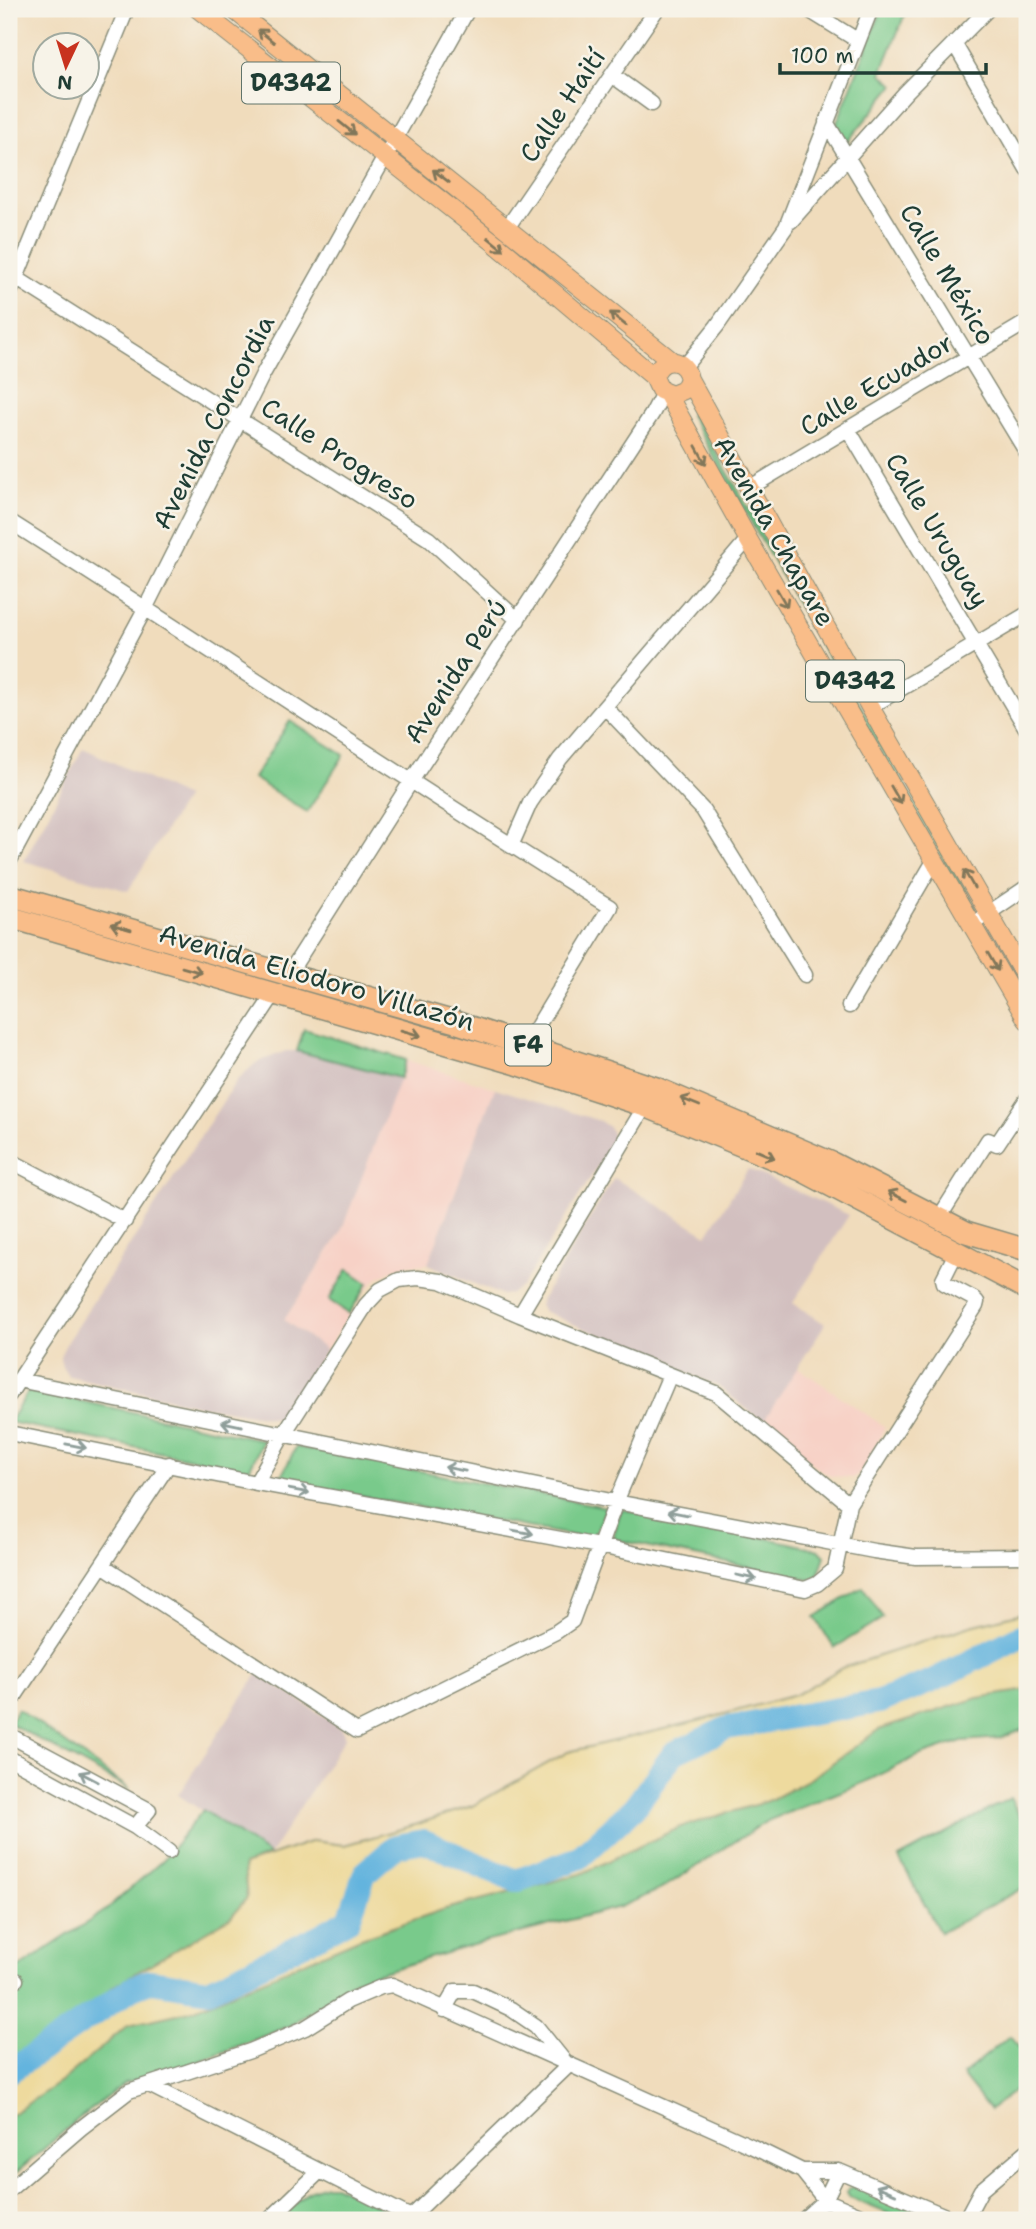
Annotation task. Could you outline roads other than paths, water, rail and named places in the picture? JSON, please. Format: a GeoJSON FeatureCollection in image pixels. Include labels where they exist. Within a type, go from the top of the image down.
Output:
{"type":"FeatureCollection","features":[{"type":"Feature","properties":{"kind":"highway","name":"Avenida Eliodoro Villazón"},"geometry":{"type":"LineString","coordinates":[[9,895],[526,1045],[656,1088],[832,1163],[966,1232],[1027,1250]]}},
{"type":"Feature","properties":{"kind":"highway","name":"Avenida Eliodoro Villazón"},"geometry":{"type":"LineString","coordinates":[[9,917],[517,1064],[645,1106],[802,1170],[1027,1289]]}},
{"type":"Feature","properties":{"kind":"main road","name":"Avenida Chapare"},"geometry":{"type":"LineString","coordinates":[[198,9],[496,244],[662,388],[1027,1020]]}},
{"type":"Feature","properties":{"kind":"main road","name":"Avenida Chapare"},"geometry":{"type":"LineString","coordinates":[[233,9],[682,369],[870,707],[1027,980]]}},
{"type":"Feature","properties":{"kind":"main road"},"geometry":{"type":"LineString","coordinates":[[660,365],[682,369],[682,393],[662,388],[660,365]]}},
{"type":"Feature","properties":{"kind":"street"},"geometry":{"type":"LineString","coordinates":[[9,295],[13,277],[127,9]]}},
{"type":"Feature","properties":{"kind":"street","name":"Avenida Concordia"},"geometry":{"type":"LineString","coordinates":[[9,862],[146,607],[239,418],[468,9]]}},
{"type":"Feature","properties":{"kind":"street","name":"Calle Haití"},"geometry":{"type":"LineString","coordinates":[[507,228],[657,9]]}},
{"type":"Feature","properties":{"kind":"street"},"geometry":{"type":"LineString","coordinates":[[807,9],[857,40]]}},
{"type":"Feature","properties":{"kind":"street"},"geometry":{"type":"LineString","coordinates":[[786,227],[870,9]]}},
{"type":"Feature","properties":{"kind":"street"},"geometry":{"type":"LineString","coordinates":[[682,369],[717,326],[786,227],[905,93],[988,9]]}},
{"type":"Feature","properties":{"kind":"street"},"geometry":{"type":"LineString","coordinates":[[954,43],[1027,169]]}},
{"type":"Feature","properties":{"kind":"street"},"geometry":{"type":"LineString","coordinates":[[612,75],[652,104]]}},
{"type":"Feature","properties":{"kind":"street","name":"Calle México"},"geometry":{"type":"LineString","coordinates":[[826,122],[1027,453]]}},
{"type":"Feature","properties":{"kind":"street","name":"Calle Progreso"},"geometry":{"type":"LineString","coordinates":[[13,277],[429,539],[518,620]]}},
{"type":"Feature","properties":{"kind":"street","name":"Calle Ecuador"},"geometry":{"type":"LineString","coordinates":[[749,488],[1027,322]]}},
{"type":"Feature","properties":{"kind":"street","name":"Avenida Perú"},"geometry":{"type":"LineString","coordinates":[[288,975],[410,783],[652,414],[662,388]]}},
{"type":"Feature","properties":{"kind":"street","name":"Calle Uruguay"},"geometry":{"type":"LineString","coordinates":[[848,429],[1027,730]]}},
{"type":"Feature","properties":{"kind":"street"},"geometry":{"type":"LineString","coordinates":[[9,521],[146,607],[410,783],[610,907],[526,1045]]}},
{"type":"Feature","properties":{"kind":"street"},"geometry":{"type":"LineString","coordinates":[[511,846],[530,803],[560,759],[748,538]]}},
{"type":"Feature","properties":{"kind":"street"},"geometry":{"type":"LineString","coordinates":[[870,707],[1027,614]]}},
{"type":"Feature","properties":{"kind":"street"},"geometry":{"type":"LineString","coordinates":[[605,707],[703,810],[805,975]]}},
{"type":"Feature","properties":{"kind":"street"},"geometry":{"type":"LineString","coordinates":[[849,1006],[934,861]]}},
{"type":"Feature","properties":{"kind":"street"},"geometry":{"type":"LineString","coordinates":[[971,925],[1027,887]]}},
{"type":"Feature","properties":{"kind":"street"},"geometry":{"type":"LineString","coordinates":[[9,1395],[274,994]]}},
{"type":"Feature","properties":{"kind":"street"},"geometry":{"type":"LineString","coordinates":[[939,1218],[988,1140],[997,1144],[1027,1099]]}},
{"type":"Feature","properties":{"kind":"street"},"geometry":{"type":"LineString","coordinates":[[520,1315],[645,1106]]}},
{"type":"Feature","properties":{"kind":"street"},"geometry":{"type":"LineString","coordinates":[[9,1160],[125,1221]]}},
{"type":"Feature","properties":{"kind":"street"},"geometry":{"type":"LineString","coordinates":[[9,1433],[256,1483],[599,1546],[805,1589],[817,1584],[835,1569],[849,1504],[976,1306],[974,1298],[944,1283],[943,1279],[957,1251]]}},
{"type":"Feature","properties":{"kind":"street"},"geometry":{"type":"LineString","coordinates":[[256,1483],[366,1305],[380,1290],[399,1280],[418,1278],[441,1281],[716,1393],[849,1504]]}},
{"type":"Feature","properties":{"kind":"street"},"geometry":{"type":"LineString","coordinates":[[102,1565],[357,1731],[556,1632],[572,1621],[616,1502],[670,1375]]}},
{"type":"Feature","properties":{"kind":"street"},"geometry":{"type":"LineString","coordinates":[[18,1380],[616,1502],[841,1544],[916,1557],[1027,1556]]}},
{"type":"Feature","properties":{"kind":"street"},"geometry":{"type":"LineString","coordinates":[[9,1704],[169,1464]]}},
{"type":"Feature","properties":{"kind":"street"},"geometry":{"type":"LineString","coordinates":[[9,1735],[149,1810],[135,1827]]}},
{"type":"Feature","properties":{"kind":"street"},"geometry":{"type":"LineString","coordinates":[[9,1758],[135,1827],[169,1852]]}},
{"type":"Feature","properties":{"kind":"street"},"geometry":{"type":"LineString","coordinates":[[9,2190],[81,2128],[130,2091],[250,2051],[305,2028],[348,2001],[392,1985],[751,2146],[802,2171],[825,2200],[872,2220]]}},
{"type":"Feature","properties":{"kind":"street"},"geometry":{"type":"LineString","coordinates":[[444,2010],[455,1991],[473,1991],[512,2009],[536,2026],[568,2066]]}},
{"type":"Feature","properties":{"kind":"street"},"geometry":{"type":"LineString","coordinates":[[149,2085],[414,2218],[568,2066]]}},
{"type":"Feature","properties":{"kind":"street"},"geometry":{"type":"LineString","coordinates":[[965,2220],[981,2190],[1027,2151]]}},
{"type":"Feature","properties":{"kind":"street"},"geometry":{"type":"LineString","coordinates":[[269,2220],[320,2171]]}},
{"type":"Feature","properties":{"kind":"street"},"geometry":{"type":"LineString","coordinates":[[802,2171],[839,2171],[955,2220]]}},
{"type":"Feature","properties":{"kind":"street"},"geometry":{"type":"LineString","coordinates":[[803,2220],[825,2200],[839,2171]]}},
{"type":"Feature","properties":{"kind":"waterway"},"geometry":{"type":"LineString","coordinates":[[9,2072],[132,1988],[150,1981],[209,1990],[349,1919],[365,1873],[396,1846],[424,1841],[516,1881],[579,1858],[634,1808],[674,1753],[727,1728],[879,1702],[932,1681],[1027,1635]]}}]}
